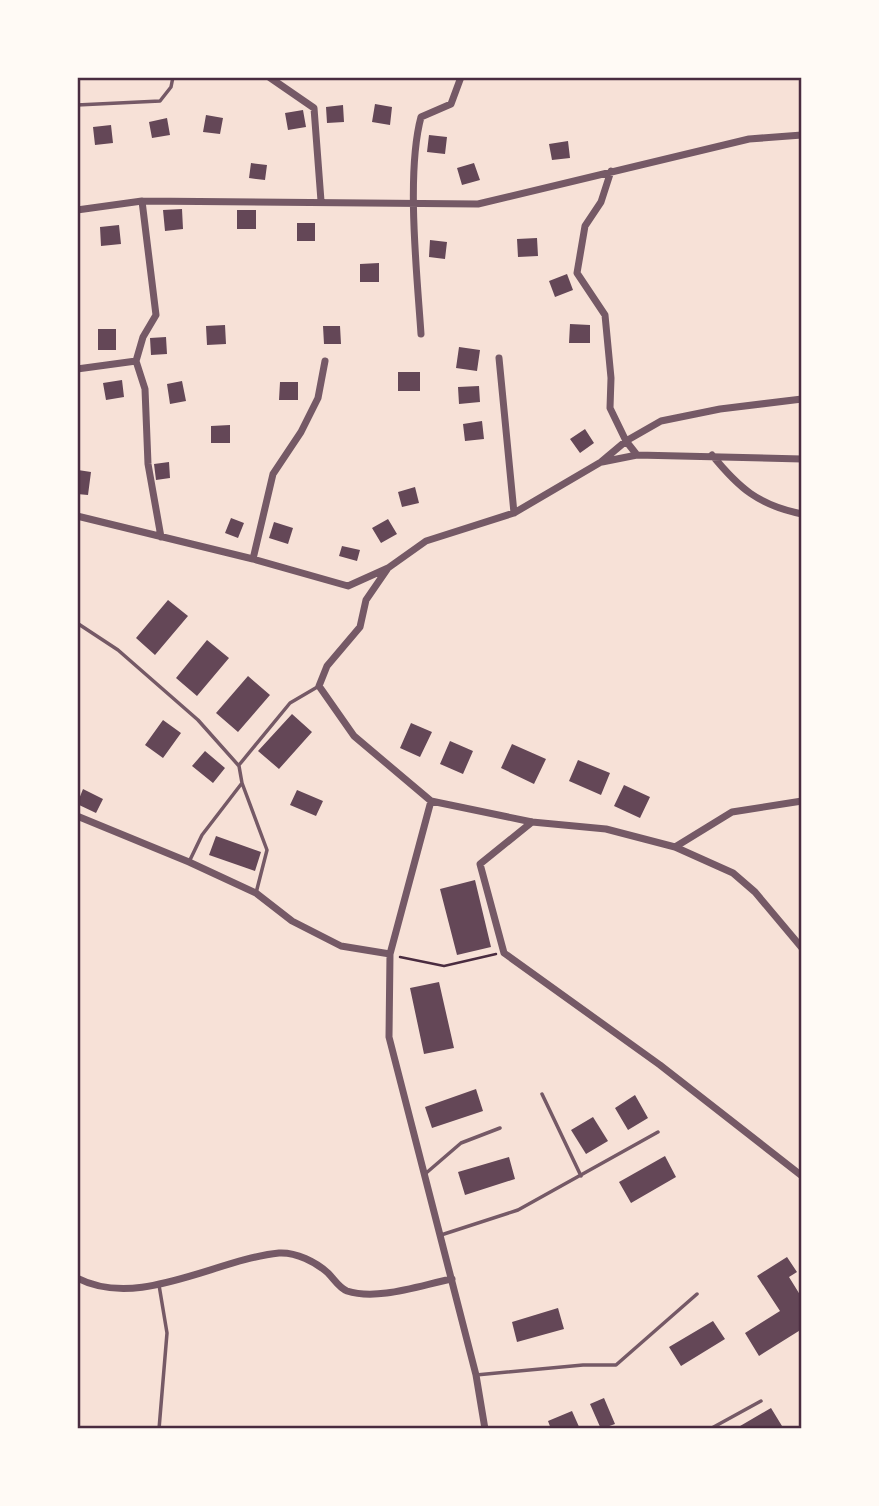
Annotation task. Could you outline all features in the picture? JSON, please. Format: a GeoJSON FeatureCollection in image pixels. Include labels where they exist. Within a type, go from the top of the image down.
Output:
{"type":"FeatureCollection","features":[{"type":"Feature","properties":{"kind":"street"},"geometry":{"type":"LineString","coordinates":[[268,77],[314,108],[321,201]]}},
{"type":"Feature","properties":{"kind":"street"},"geometry":{"type":"LineString","coordinates":[[421,334],[415,202],[416,135],[421,117],[451,104],[461,77]]}},
{"type":"Feature","properties":{"kind":"street"},"geometry":{"type":"LineString","coordinates":[[77,209],[142,201],[478,204],[749,139],[802,135]]}},
{"type":"Feature","properties":{"kind":"street"},"geometry":{"type":"LineString","coordinates":[[611,171],[601,202],[585,226],[577,273],[605,315],[611,378],[610,408],[626,441],[637,455]]}},
{"type":"Feature","properties":{"kind":"street"},"geometry":{"type":"LineString","coordinates":[[142,201],[156,315],[143,337],[136,361],[145,389],[148,464],[161,537]]}},
{"type":"Feature","properties":{"kind":"street"},"geometry":{"type":"LineString","coordinates":[[499,359],[513,513]]}},
{"type":"Feature","properties":{"kind":"street"},"geometry":{"type":"LineString","coordinates":[[77,369],[136,361]]}},
{"type":"Feature","properties":{"kind":"street"},"geometry":{"type":"LineString","coordinates":[[253,559],[273,474],[301,432],[318,398],[325,361]]}},
{"type":"Feature","properties":{"kind":"street"},"geometry":{"type":"LineString","coordinates":[[77,516],[253,559],[348,586],[388,568],[426,541],[513,513],[601,462],[626,441],[661,421],[720,409],[802,400]]}},
{"type":"Feature","properties":{"kind":"street"},"geometry":{"type":"LineString","coordinates":[[601,462],[637,455],[802,459]]}},
{"type":"Feature","properties":{"kind":"street"},"geometry":{"type":"LineString","coordinates":[[712,455],[739,488],[778,509],[802,514]]}},
{"type":"Feature","properties":{"kind":"street"},"geometry":{"type":"LineString","coordinates":[[388,568],[366,600],[360,627],[327,666],[318,686],[354,736],[431,802],[531,822],[606,829],[675,846],[733,873],[755,892],[802,948]]}},
{"type":"Feature","properties":{"kind":"street"},"geometry":{"type":"LineString","coordinates":[[675,846],[732,812],[802,801]]}},
{"type":"Feature","properties":{"kind":"street"},"geometry":{"type":"LineString","coordinates":[[431,802],[390,954],[389,1037],[476,1374],[485,1429]]}},
{"type":"Feature","properties":{"kind":"street"},"geometry":{"type":"LineString","coordinates":[[77,816],[190,862],[256,893],[292,921],[341,946],[390,954]]}},
{"type":"Feature","properties":{"kind":"street"},"geometry":{"type":"LineString","coordinates":[[531,822],[480,864],[504,953],[660,1065],[802,1176]]}},
{"type":"Feature","properties":{"kind":"street"},"geometry":{"type":"LineString","coordinates":[[77,1278],[93,1286],[115,1289],[159,1283],[283,1253],[305,1258],[326,1271],[343,1290],[360,1294],[452,1279]]}},
{"type":"Feature","properties":{"kind":"lane"},"geometry":{"type":"LineString","coordinates":[[77,105],[160,101],[171,87],[173,77]]}},
{"type":"Feature","properties":{"kind":"lane"},"geometry":{"type":"LineString","coordinates":[[77,623],[128,658],[198,720],[239,766],[242,783],[267,850],[256,893]]}},
{"type":"Feature","properties":{"kind":"lane"},"geometry":{"type":"LineString","coordinates":[[239,766],[290,702],[318,686]]}},
{"type":"Feature","properties":{"kind":"lane"},"geometry":{"type":"LineString","coordinates":[[190,862],[202,835],[242,783]]}},
{"type":"Feature","properties":{"kind":"lane"},"geometry":{"type":"LineString","coordinates":[[542,1094],[581,1176]]}},
{"type":"Feature","properties":{"kind":"lane"},"geometry":{"type":"LineString","coordinates":[[425,1174],[461,1143],[500,1128]]}},
{"type":"Feature","properties":{"kind":"lane"},"geometry":{"type":"LineString","coordinates":[[441,1235],[518,1210],[658,1132]]}},
{"type":"Feature","properties":{"kind":"lane"},"geometry":{"type":"LineString","coordinates":[[159,1283],[167,1333],[159,1429]]}},
{"type":"Feature","properties":{"kind":"lane"},"geometry":{"type":"LineString","coordinates":[[476,1374],[583,1364],[616,1365],[697,1294]]}},
{"type":"Feature","properties":{"kind":"lane"},"geometry":{"type":"LineString","coordinates":[[710,1429],[761,1401]]}},
{"type":"Feature","properties":{"kind":"path"},"geometry":{"type":"LineString","coordinates":[[390,954],[444,967],[504,953]]}},
{"type":"Feature","properties":{"kind":"building"},"geometry":{"type":"Polygon","coordinates":[[[375,104],[392,107],[390,125],[372,122],[375,104]]]}},
{"type":"Feature","properties":{"kind":"building"},"geometry":{"type":"Polygon","coordinates":[[[343,105],[344,122],[327,123],[326,107],[343,105]]]}},
{"type":"Feature","properties":{"kind":"building"},"geometry":{"type":"Polygon","coordinates":[[[303,110],[306,127],[288,130],[285,113],[303,110]]]}},
{"type":"Feature","properties":{"kind":"building"},"geometry":{"type":"Polygon","coordinates":[[[206,115],[223,118],[220,134],[203,132],[206,115]]]}},
{"type":"Feature","properties":{"kind":"building"},"geometry":{"type":"Polygon","coordinates":[[[167,118],[170,135],[152,138],[149,122],[167,118]]]}},
{"type":"Feature","properties":{"kind":"building"},"geometry":{"type":"Polygon","coordinates":[[[111,125],[113,143],[95,145],[93,127],[111,125]]]}},
{"type":"Feature","properties":{"kind":"building"},"geometry":{"type":"Polygon","coordinates":[[[429,135],[447,137],[445,154],[427,152],[429,135]]]}},
{"type":"Feature","properties":{"kind":"building"},"geometry":{"type":"Polygon","coordinates":[[[568,141],[570,158],[552,160],[549,144],[568,141]]]}},
{"type":"Feature","properties":{"kind":"building"},"geometry":{"type":"Polygon","coordinates":[[[251,163],[267,165],[265,180],[249,178],[251,163]]]}},
{"type":"Feature","properties":{"kind":"building"},"geometry":{"type":"Polygon","coordinates":[[[474,163],[480,180],[462,185],[457,168],[474,163]]]}},
{"type":"Feature","properties":{"kind":"building"},"geometry":{"type":"Polygon","coordinates":[[[182,209],[183,229],[165,231],[163,210],[182,209]]]}},
{"type":"Feature","properties":{"kind":"building"},"geometry":{"type":"Polygon","coordinates":[[[237,210],[256,210],[256,229],[237,229],[237,210]]]}},
{"type":"Feature","properties":{"kind":"building"},"geometry":{"type":"Polygon","coordinates":[[[297,223],[315,223],[315,241],[297,241],[297,223]]]}},
{"type":"Feature","properties":{"kind":"building"},"geometry":{"type":"Polygon","coordinates":[[[119,225],[121,244],[101,246],[100,227],[119,225]]]}},
{"type":"Feature","properties":{"kind":"building"},"geometry":{"type":"Polygon","coordinates":[[[537,238],[538,256],[518,257],[517,239],[537,238]]]}},
{"type":"Feature","properties":{"kind":"building"},"geometry":{"type":"Polygon","coordinates":[[[430,240],[447,242],[445,259],[429,257],[430,240]]]}},
{"type":"Feature","properties":{"kind":"building"},"geometry":{"type":"Polygon","coordinates":[[[379,263],[379,282],[360,282],[360,264],[379,263]]]}},
{"type":"Feature","properties":{"kind":"building"},"geometry":{"type":"Polygon","coordinates":[[[567,274],[573,290],[555,297],[549,281],[567,274]]]}},
{"type":"Feature","properties":{"kind":"building"},"geometry":{"type":"Polygon","coordinates":[[[570,324],[590,325],[590,343],[569,343],[570,324]]]}},
{"type":"Feature","properties":{"kind":"building"},"geometry":{"type":"Polygon","coordinates":[[[225,325],[226,344],[207,345],[206,326],[225,325]]]}},
{"type":"Feature","properties":{"kind":"building"},"geometry":{"type":"Polygon","coordinates":[[[323,326],[340,326],[341,344],[324,344],[323,326]]]}},
{"type":"Feature","properties":{"kind":"building"},"geometry":{"type":"Polygon","coordinates":[[[98,329],[116,329],[116,350],[98,350],[98,329]]]}},
{"type":"Feature","properties":{"kind":"building"},"geometry":{"type":"Polygon","coordinates":[[[166,337],[167,354],[151,355],[150,338],[166,337]]]}},
{"type":"Feature","properties":{"kind":"building"},"geometry":{"type":"Polygon","coordinates":[[[459,347],[480,350],[477,371],[456,368],[459,347]]]}},
{"type":"Feature","properties":{"kind":"building"},"geometry":{"type":"Polygon","coordinates":[[[398,372],[420,372],[420,391],[398,391],[398,372]]]}},
{"type":"Feature","properties":{"kind":"building"},"geometry":{"type":"Polygon","coordinates":[[[122,380],[124,397],[106,400],[103,383],[122,380]]]}},
{"type":"Feature","properties":{"kind":"building"},"geometry":{"type":"Polygon","coordinates":[[[182,381],[186,401],[170,404],[167,384],[182,381]]]}},
{"type":"Feature","properties":{"kind":"building"},"geometry":{"type":"Polygon","coordinates":[[[280,382],[298,382],[298,400],[279,400],[280,382]]]}},
{"type":"Feature","properties":{"kind":"building"},"geometry":{"type":"Polygon","coordinates":[[[479,386],[480,402],[459,404],[458,387],[479,386]]]}},
{"type":"Feature","properties":{"kind":"building"},"geometry":{"type":"Polygon","coordinates":[[[482,421],[484,439],[465,441],[463,424],[482,421]]]}},
{"type":"Feature","properties":{"kind":"building"},"geometry":{"type":"Polygon","coordinates":[[[230,425],[230,443],[211,443],[211,426],[230,425]]]}},
{"type":"Feature","properties":{"kind":"building"},"geometry":{"type":"Polygon","coordinates":[[[585,429],[594,443],[580,453],[570,439],[585,429]]]}},
{"type":"Feature","properties":{"kind":"building"},"geometry":{"type":"Polygon","coordinates":[[[169,462],[170,478],[156,480],[154,464],[169,462]]]}},
{"type":"Feature","properties":{"kind":"building"},"geometry":{"type":"Polygon","coordinates":[[[78,470],[91,472],[88,495],[77,494],[78,470]]]}},
{"type":"Feature","properties":{"kind":"building"},"geometry":{"type":"Polygon","coordinates":[[[415,487],[419,503],[402,507],[398,492],[415,487]]]}},
{"type":"Feature","properties":{"kind":"building"},"geometry":{"type":"Polygon","coordinates":[[[231,518],[244,523],[238,538],[225,533],[231,518]]]}},
{"type":"Feature","properties":{"kind":"building"},"geometry":{"type":"Polygon","coordinates":[[[388,519],[397,534],[381,543],[372,528],[388,519]]]}},
{"type":"Feature","properties":{"kind":"building"},"geometry":{"type":"Polygon","coordinates":[[[274,522],[293,528],[288,544],[269,538],[274,522]]]}},
{"type":"Feature","properties":{"kind":"building"},"geometry":{"type":"Polygon","coordinates":[[[342,546],[360,550],[357,561],[339,556],[342,546]]]}},
{"type":"Feature","properties":{"kind":"building"},"geometry":{"type":"Polygon","coordinates":[[[168,600],[188,616],[155,655],[136,638],[168,600]]]}},
{"type":"Feature","properties":{"kind":"building"},"geometry":{"type":"Polygon","coordinates":[[[207,640],[229,658],[197,696],[176,678],[207,640]]]}},
{"type":"Feature","properties":{"kind":"building"},"geometry":{"type":"Polygon","coordinates":[[[248,676],[270,695],[238,732],[216,713],[248,676]]]}},
{"type":"Feature","properties":{"kind":"building"},"geometry":{"type":"Polygon","coordinates":[[[292,714],[312,732],[279,769],[258,751],[292,714]]]}},
{"type":"Feature","properties":{"kind":"building"},"geometry":{"type":"Polygon","coordinates":[[[163,720],[181,733],[163,758],[145,745],[163,720]]]}},
{"type":"Feature","properties":{"kind":"building"},"geometry":{"type":"Polygon","coordinates":[[[411,723],[432,732],[420,757],[400,748],[411,723]]]}},
{"type":"Feature","properties":{"kind":"building"},"geometry":{"type":"Polygon","coordinates":[[[450,741],[473,751],[463,774],[440,764],[450,741]]]}},
{"type":"Feature","properties":{"kind":"building"},"geometry":{"type":"Polygon","coordinates":[[[512,744],[546,759],[534,784],[501,768],[512,744]]]}},
{"type":"Feature","properties":{"kind":"building"},"geometry":{"type":"Polygon","coordinates":[[[205,751],[225,768],[213,783],[192,766],[205,751]]]}},
{"type":"Feature","properties":{"kind":"building"},"geometry":{"type":"Polygon","coordinates":[[[578,760],[610,773],[601,795],[569,781],[578,760]]]}},
{"type":"Feature","properties":{"kind":"building"},"geometry":{"type":"Polygon","coordinates":[[[624,785],[650,797],[640,818],[614,806],[624,785]]]}},
{"type":"Feature","properties":{"kind":"building"},"geometry":{"type":"Polygon","coordinates":[[[83,789],[103,799],[96,813],[77,804],[83,789]]]}},
{"type":"Feature","properties":{"kind":"building"},"geometry":{"type":"Polygon","coordinates":[[[297,790],[323,801],[316,816],[290,805],[297,790]]]}},
{"type":"Feature","properties":{"kind":"building"},"geometry":{"type":"Polygon","coordinates":[[[216,836],[261,852],[255,871],[209,855],[216,836]]]}},
{"type":"Feature","properties":{"kind":"building"},"geometry":{"type":"Polygon","coordinates":[[[475,880],[491,947],[457,955],[440,889],[475,880]]]}},
{"type":"Feature","properties":{"kind":"building"},"geometry":{"type":"Polygon","coordinates":[[[439,982],[454,1048],[424,1054],[410,988],[439,982]]]}},
{"type":"Feature","properties":{"kind":"building"},"geometry":{"type":"Polygon","coordinates":[[[476,1089],[483,1111],[432,1128],[425,1107],[476,1089]]]}},
{"type":"Feature","properties":{"kind":"building"},"geometry":{"type":"Polygon","coordinates":[[[635,1095],[648,1118],[628,1130],[615,1108],[635,1095]]]}},
{"type":"Feature","properties":{"kind":"building"},"geometry":{"type":"Polygon","coordinates":[[[593,1117],[608,1141],[586,1154],[571,1130],[593,1117]]]}},
{"type":"Feature","properties":{"kind":"building"},"geometry":{"type":"Polygon","coordinates":[[[665,1156],[676,1177],[631,1203],[619,1182],[665,1156]]]}},
{"type":"Feature","properties":{"kind":"building"},"geometry":{"type":"Polygon","coordinates":[[[509,1157],[515,1179],[465,1195],[458,1172],[509,1157]]]}},
{"type":"Feature","properties":{"kind":"building"},"geometry":{"type":"Polygon","coordinates":[[[787,1257],[797,1272],[789,1277],[802,1298],[802,1329],[759,1356],[745,1333],[780,1311],[757,1276],[787,1257]]]}},
{"type":"Feature","properties":{"kind":"building"},"geometry":{"type":"Polygon","coordinates":[[[558,1308],[564,1329],[517,1342],[512,1322],[558,1308]]]}},
{"type":"Feature","properties":{"kind":"building"},"geometry":{"type":"Polygon","coordinates":[[[713,1321],[725,1339],[681,1366],[669,1347],[713,1321]]]}},
{"type":"Feature","properties":{"kind":"building"},"geometry":{"type":"Polygon","coordinates":[[[604,1398],[615,1424],[601,1429],[590,1404],[604,1398]]]}},
{"type":"Feature","properties":{"kind":"building"},"geometry":{"type":"Polygon","coordinates":[[[771,1408],[782,1426],[777,1429],[735,1429],[771,1408]]]}},
{"type":"Feature","properties":{"kind":"building"},"geometry":{"type":"Polygon","coordinates":[[[572,1411],[580,1429],[551,1429],[548,1421],[572,1411]]]}}]}
